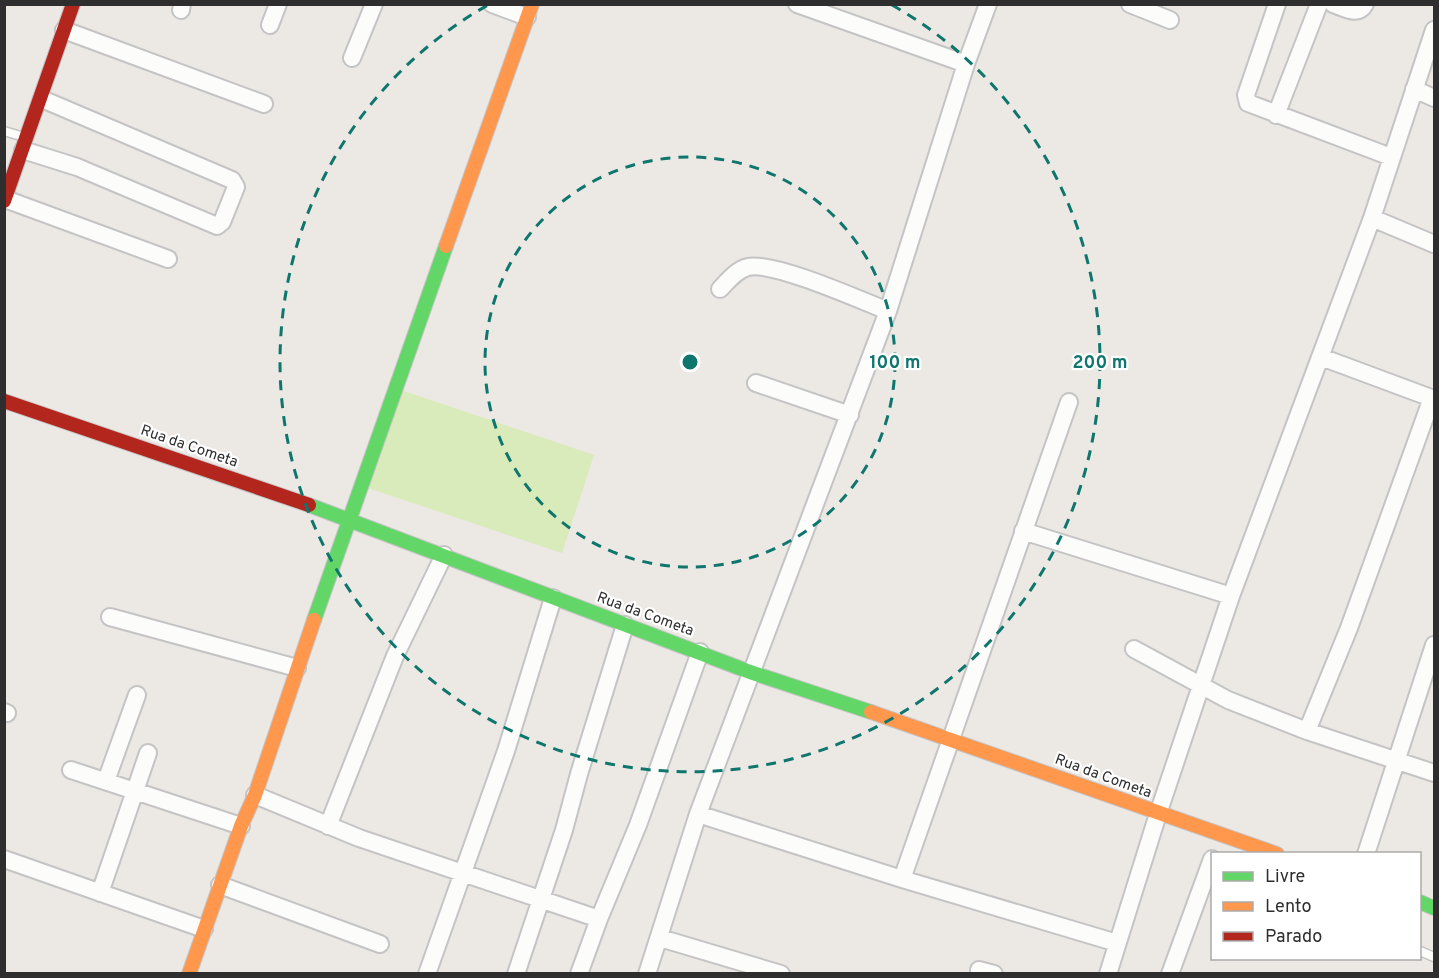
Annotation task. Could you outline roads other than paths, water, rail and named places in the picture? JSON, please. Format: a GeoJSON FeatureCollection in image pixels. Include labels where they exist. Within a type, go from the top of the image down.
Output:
{"type":"FeatureCollection","features":[{"type":"Feature","properties":{"kind":"street"},"geometry":{"type":"LineString","coordinates":[[74,4],[5,200],[168,259]]}},
{"type":"Feature","properties":{"kind":"street"},"geometry":{"type":"LineString","coordinates":[[270,25],[278,4]]}},
{"type":"Feature","properties":{"kind":"street"},"geometry":{"type":"LineString","coordinates":[[352,58],[374,4]]}},
{"type":"Feature","properties":{"kind":"street"},"geometry":{"type":"LineString","coordinates":[[189,974],[241,826],[255,795],[349,519],[530,11],[492,4]]}},
{"type":"Feature","properties":{"kind":"street"},"geometry":{"type":"LineString","coordinates":[[797,4],[966,63]]}},
{"type":"Feature","properties":{"kind":"street"},"geometry":{"type":"LineString","coordinates":[[647,974],[698,814],[888,310],[966,63],[988,4]]}},
{"type":"Feature","properties":{"kind":"street"},"geometry":{"type":"LineString","coordinates":[[1130,4],[1170,20]]}},
{"type":"Feature","properties":{"kind":"street"},"geometry":{"type":"LineString","coordinates":[[1277,4],[1246,95],[1248,103],[1391,157]]}},
{"type":"Feature","properties":{"kind":"street"},"geometry":{"type":"LineString","coordinates":[[1276,115],[1319,4]]}},
{"type":"Feature","properties":{"kind":"street"},"geometry":{"type":"LineString","coordinates":[[1333,4],[1358,12],[1365,4]]}},
{"type":"Feature","properties":{"kind":"street"},"geometry":{"type":"LineString","coordinates":[[64,30],[264,104]]}},
{"type":"Feature","properties":{"kind":"street"},"geometry":{"type":"LineString","coordinates":[[1108,974],[1158,814],[1231,596],[1372,218],[1434,30]]}},
{"type":"Feature","properties":{"kind":"street"},"geometry":{"type":"LineString","coordinates":[[1414,89],[1434,98]]}},
{"type":"Feature","properties":{"kind":"street"},"geometry":{"type":"LineString","coordinates":[[25,144],[217,226],[222,222],[236,188],[232,180],[42,99]]}},
{"type":"Feature","properties":{"kind":"street"},"geometry":{"type":"LineString","coordinates":[[1372,218],[1434,244]]}},
{"type":"Feature","properties":{"kind":"street"},"geometry":{"type":"LineString","coordinates":[[720,290],[734,274],[747,267],[763,266],[789,273],[888,310]]}},
{"type":"Feature","properties":{"kind":"street"},"geometry":{"type":"LineString","coordinates":[[1306,731],[1349,628],[1433,399],[1321,357]]}},
{"type":"Feature","properties":{"kind":"street"},"geometry":{"type":"LineString","coordinates":[[756,383],[850,415]]}},
{"type":"Feature","properties":{"kind":"street","name":"Rua da Cometa"},"geometry":{"type":"LineString","coordinates":[[4,401],[349,519],[750,672],[950,739],[1271,852]]}},
{"type":"Feature","properties":{"kind":"street"},"geometry":{"type":"LineString","coordinates":[[902,879],[1069,402]]}},
{"type":"Feature","properties":{"kind":"street"},"geometry":{"type":"LineString","coordinates":[[1023,531],[1231,596]]}},
{"type":"Feature","properties":{"kind":"street"},"geometry":{"type":"LineString","coordinates":[[328,826],[395,656],[444,555]]}},
{"type":"Feature","properties":{"kind":"street"},"geometry":{"type":"LineString","coordinates":[[427,974],[506,751],[553,598]]}},
{"type":"Feature","properties":{"kind":"street"},"geometry":{"type":"LineString","coordinates":[[110,616],[297,668]]}},
{"type":"Feature","properties":{"kind":"street"},"geometry":{"type":"LineString","coordinates":[[516,974],[564,830],[582,763],[625,625]]}},
{"type":"Feature","properties":{"kind":"street"},"geometry":{"type":"LineString","coordinates":[[1367,852],[1434,647]]}},
{"type":"Feature","properties":{"kind":"street"},"geometry":{"type":"LineString","coordinates":[[1134,649],[1228,700],[1306,731],[1434,773]]}},
{"type":"Feature","properties":{"kind":"street"},"geometry":{"type":"LineString","coordinates":[[579,974],[599,919],[639,825],[700,652]]}},
{"type":"Feature","properties":{"kind":"street"},"geometry":{"type":"LineString","coordinates":[[106,781],[137,694]]}},
{"type":"Feature","properties":{"kind":"street"},"geometry":{"type":"LineString","coordinates":[[100,893],[148,753]]}},
{"type":"Feature","properties":{"kind":"street"},"geometry":{"type":"LineString","coordinates":[[71,770],[241,826]]}},
{"type":"Feature","properties":{"kind":"street"},"geometry":{"type":"LineString","coordinates":[[255,795],[328,826],[599,919]]}},
{"type":"Feature","properties":{"kind":"street"},"geometry":{"type":"LineString","coordinates":[[698,814],[902,879],[1117,943]]}},
{"type":"Feature","properties":{"kind":"street"},"geometry":{"type":"LineString","coordinates":[[1215,852],[1221,835]]}},
{"type":"Feature","properties":{"kind":"street"},"geometry":{"type":"LineString","coordinates":[[4,859],[204,929]]}},
{"type":"Feature","properties":{"kind":"street"},"geometry":{"type":"LineString","coordinates":[[1170,974],[1211,862]]}},
{"type":"Feature","properties":{"kind":"street"},"geometry":{"type":"LineString","coordinates":[[220,885],[380,944]]}},
{"type":"Feature","properties":{"kind":"street"},"geometry":{"type":"LineString","coordinates":[[660,938],[781,974]]}},
{"type":"Feature","properties":{"kind":"lane"},"geometry":{"type":"LineString","coordinates":[[4,131],[25,144]]}}]}
